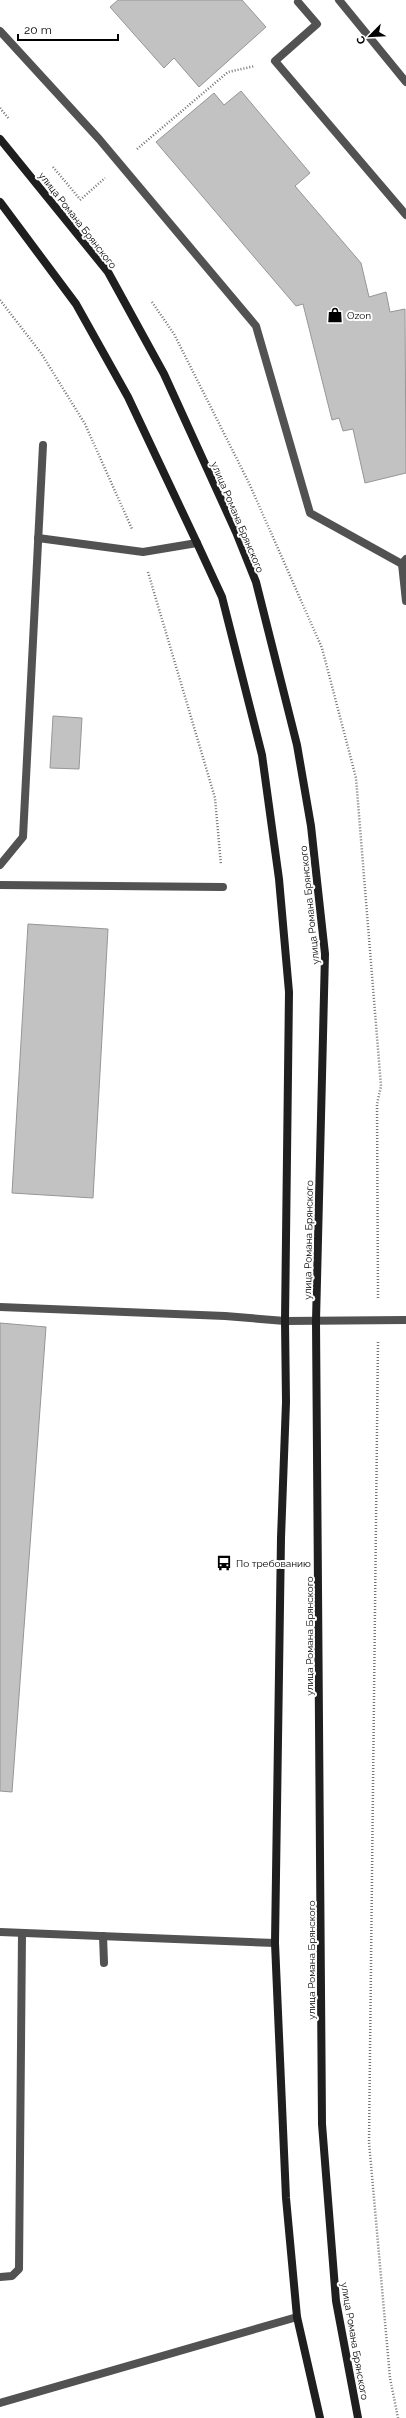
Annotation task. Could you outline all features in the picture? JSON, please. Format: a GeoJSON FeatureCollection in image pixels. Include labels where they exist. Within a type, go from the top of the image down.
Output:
{"type":"FeatureCollection","features":[{"type":"Feature","properties":{"kind":"main road","name":"улица Романа Брянского"},"geometry":{"type":"LineString","coordinates":[[0,139],[108,272],[164,374],[236,532],[256,582],[297,745],[311,826],[325,954],[316,1321],[322,2124],[336,2301],[358,2418]]}},
{"type":"Feature","properties":{"kind":"main road"},"geometry":{"type":"LineString","coordinates":[[0,202],[76,304],[128,397],[198,543],[222,597],[262,755],[279,879],[289,992],[285,1321],[286,1402],[281,1538],[275,1943],[286,2198],[297,2317],[320,2418]]}},
{"type":"Feature","properties":{"kind":"street"},"geometry":{"type":"LineString","coordinates":[[339,0],[406,82]]}},
{"type":"Feature","properties":{"kind":"street"},"geometry":{"type":"LineString","coordinates":[[298,1],[317,24],[275,61],[406,215]]}},
{"type":"Feature","properties":{"kind":"street"},"geometry":{"type":"LineString","coordinates":[[0,31],[120,164],[256,326],[310,513],[404,562],[406,601]]}},
{"type":"Feature","properties":{"kind":"street"},"geometry":{"type":"LineString","coordinates":[[0,865],[23,837],[44,445]]}},
{"type":"Feature","properties":{"kind":"street"},"geometry":{"type":"LineString","coordinates":[[38,538],[143,552],[198,543]]}},
{"type":"Feature","properties":{"kind":"street"},"geometry":{"type":"LineString","coordinates":[[0,885],[223,886]]}},
{"type":"Feature","properties":{"kind":"street"},"geometry":{"type":"LineString","coordinates":[[0,1307],[225,1316],[285,1321],[406,1320]]}},
{"type":"Feature","properties":{"kind":"street"},"geometry":{"type":"LineString","coordinates":[[0,1932],[275,1943]]}},
{"type":"Feature","properties":{"kind":"street"},"geometry":{"type":"LineString","coordinates":[[0,2277],[12,2276],[19,2269],[22,1934]]}},
{"type":"Feature","properties":{"kind":"street"},"geometry":{"type":"LineString","coordinates":[[103,1936],[104,1963]]}},
{"type":"Feature","properties":{"kind":"street"},"geometry":{"type":"LineString","coordinates":[[0,2403],[297,2317]]}},
{"type":"Feature","properties":{"kind":"path"},"geometry":{"type":"LineString","coordinates":[[80,200],[228,72],[275,61]]}},
{"type":"Feature","properties":{"kind":"path"},"geometry":{"type":"LineString","coordinates":[[0,300],[41,353],[85,424],[143,552],[215,798],[223,886]]}},
{"type":"Feature","properties":{"kind":"building"},"geometry":{"type":"Polygon","coordinates":[[[118,0],[242,0],[266,27],[199,87],[174,58],[164,68],[110,7],[118,0]]]}},
{"type":"Feature","properties":{"kind":"building"},"geometry":{"type":"Polygon","coordinates":[[[241,91],[310,173],[295,186],[361,263],[369,297],[386,292],[390,312],[405,309],[406,473],[365,483],[353,429],[343,431],[339,418],[332,420],[303,304],[296,306],[156,142],[214,93],[224,105],[241,91]]]}},
{"type":"Feature","properties":{"kind":"building"},"geometry":{"type":"Polygon","coordinates":[[[53,716],[82,718],[79,769],[50,768],[53,716]]]}},
{"type":"Feature","properties":{"kind":"building"},"geometry":{"type":"Polygon","coordinates":[[[28,924],[108,929],[93,1198],[12,1193],[28,924]]]}},
{"type":"Feature","properties":{"kind":"building"},"geometry":{"type":"Polygon","coordinates":[[[0,1323],[46,1327],[12,1792],[0,1791],[0,1323]]]}},
{"type":"Feature","properties":{"kind":"place","name":"Ozon"},"geometry":{"type":"Point","coordinates":[335,315]}},
{"type":"Feature","properties":{"kind":"place","name":"По требованию"},"geometry":{"type":"Point","coordinates":[224,1563]}}]}
